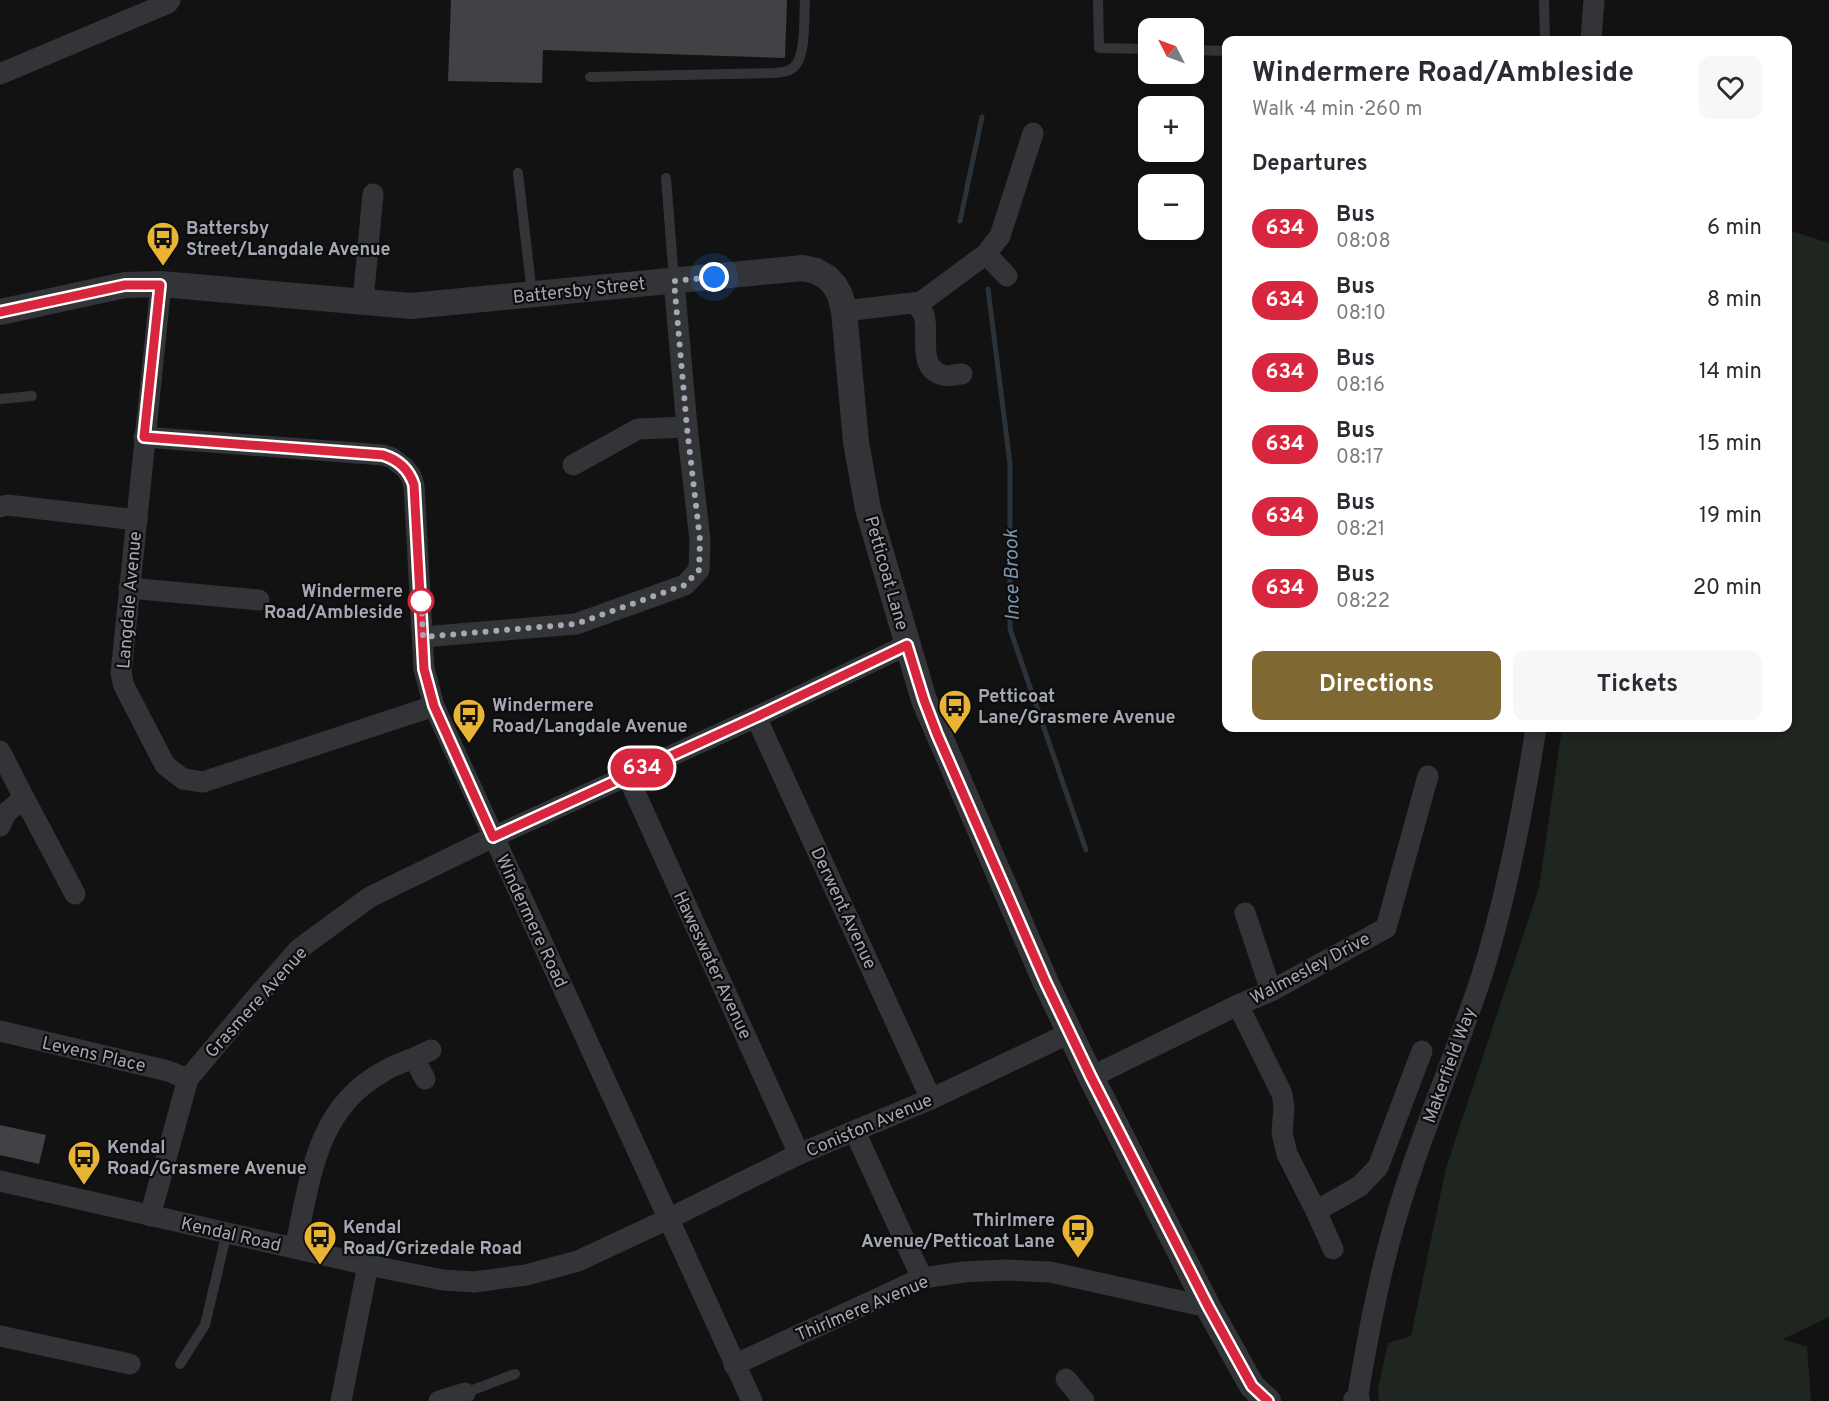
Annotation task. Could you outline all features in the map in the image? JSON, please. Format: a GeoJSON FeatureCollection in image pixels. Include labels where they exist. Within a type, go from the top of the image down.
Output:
{"type":"FeatureCollection","features":[{"type":"Feature","properties":{"kind":"street"},"geometry":{"type":"LineString","coordinates":[[0,74],[168,3],[170,0]]}},
{"type":"Feature","properties":{"kind":"street"},"geometry":{"type":"LineString","coordinates":[[1591,36],[1594,0]]}},
{"type":"Feature","properties":{"kind":"street"},"geometry":{"type":"LineString","coordinates":[[844,311],[921,302],[986,254],[1000,236],[1033,133]]}},
{"type":"Feature","properties":{"kind":"street"},"geometry":{"type":"LineString","coordinates":[[363,301],[373,194]]}},
{"type":"Feature","properties":{"kind":"street"},"geometry":{"type":"LineString","coordinates":[[986,254],[1007,276]]}},
{"type":"Feature","properties":{"kind":"street","name":"Battersby Street"},"geometry":{"type":"LineString","coordinates":[[0,312],[125,285],[160,285],[411,306],[803,268],[816,271],[828,278]]}},
{"type":"Feature","properties":{"kind":"street","name":"Petticoat Lane"},"geometry":{"type":"LineString","coordinates":[[828,278],[835,286],[844,311],[856,442],[868,508],[924,700],[944,750],[1091,1077],[1208,1306],[1252,1386],[1268,1401]]}},
{"type":"Feature","properties":{"kind":"street"},"geometry":{"type":"LineString","coordinates":[[423,637],[576,624],[685,585],[699,570],[700,540],[674,281]]}},
{"type":"Feature","properties":{"kind":"street","name":"Langdale Avenue"},"geometry":{"type":"LineString","coordinates":[[160,285],[121,660],[124,686],[165,765],[183,779],[203,782],[434,706]]}},
{"type":"Feature","properties":{"kind":"street"},"geometry":{"type":"LineString","coordinates":[[915,303],[923,313],[926,359],[931,369],[943,376],[962,374]]}},
{"type":"Feature","properties":{"kind":"street"},"geometry":{"type":"LineString","coordinates":[[573,465],[638,429],[687,428]]}},
{"type":"Feature","properties":{"kind":"street","name":"Windermere Road"},"geometry":{"type":"LineString","coordinates":[[144,437],[383,455],[399,462],[411,476],[414,485],[424,669],[434,706],[752,1401]]}},
{"type":"Feature","properties":{"kind":"street"},"geometry":{"type":"LineString","coordinates":[[0,507],[137,520]]}},
{"type":"Feature","properties":{"kind":"street"},"geometry":{"type":"LineString","coordinates":[[129,588],[259,600]]}},
{"type":"Feature","properties":{"kind":"street","name":"Grasmere Avenue"},"geometry":{"type":"LineString","coordinates":[[150,1216],[188,1079],[299,949],[370,897],[493,837],[907,645]]}},
{"type":"Feature","properties":{"kind":"street","name":"Derwent Avenue"},"geometry":{"type":"LineString","coordinates":[[756,717],[932,1099]]}},
{"type":"Feature","properties":{"kind":"street","name":"Makerfield Way"},"geometry":{"type":"LineString","coordinates":[[1357,1401],[1375,1298],[1391,1235],[1413,1164],[1481,976],[1503,902],[1523,811],[1535,732]]}},
{"type":"Feature","properties":{"kind":"street"},"geometry":{"type":"LineString","coordinates":[[0,751],[75,894]]}},
{"type":"Feature","properties":{"kind":"street","name":"Haweswater Avenue"},"geometry":{"type":"LineString","coordinates":[[627,776],[800,1154]]}},
{"type":"Feature","properties":{"kind":"street","name":"Walmesley Drive"},"geometry":{"type":"LineString","coordinates":[[1091,1077],[1238,1005],[1271,992],[1386,928],[1428,776]]}},
{"type":"Feature","properties":{"kind":"street"},"geometry":{"type":"LineString","coordinates":[[0,826],[6,813],[24,798]]}},
{"type":"Feature","properties":{"kind":"street"},"geometry":{"type":"LineString","coordinates":[[1245,913],[1271,992]]}},
{"type":"Feature","properties":{"kind":"street"},"geometry":{"type":"LineString","coordinates":[[1238,1005],[1282,1094],[1284,1107],[1282,1133],[1287,1154],[1333,1249]]}},
{"type":"Feature","properties":{"kind":"street","name":"Levens Place"},"geometry":{"type":"LineString","coordinates":[[0,1031],[168,1071],[188,1079]]}},
{"type":"Feature","properties":{"kind":"street","name":"Coniston Avenue"},"geometry":{"type":"LineString","coordinates":[[668,1219],[800,1154],[932,1099],[1070,1033]]}},
{"type":"Feature","properties":{"kind":"street"},"geometry":{"type":"LineString","coordinates":[[1316,1211],[1360,1186],[1378,1167],[1422,1051]]}},
{"type":"Feature","properties":{"kind":"street"},"geometry":{"type":"LineString","coordinates":[[295,1248],[317,1150],[328,1125],[343,1103],[381,1072],[423,1054],[425,1079]]}},
{"type":"Feature","properties":{"kind":"street"},"geometry":{"type":"LineString","coordinates":[[855,1132],[922,1278]]}},
{"type":"Feature","properties":{"kind":"street","name":"Kendal Road"},"geometry":{"type":"LineString","coordinates":[[0,1181],[368,1265],[464,1282],[526,1275],[578,1261],[668,1219]]}},
{"type":"Feature","properties":{"kind":"street"},"geometry":{"type":"LineString","coordinates":[[341,1401],[368,1265]]}},
{"type":"Feature","properties":{"kind":"street","name":"Thirlmere Avenue"},"geometry":{"type":"LineString","coordinates":[[734,1365],[922,1278],[984,1271],[1050,1272],[1208,1306]]}},
{"type":"Feature","properties":{"kind":"street"},"geometry":{"type":"LineString","coordinates":[[0,1336],[130,1364]]}},
{"type":"Feature","properties":{"kind":"street"},"geometry":{"type":"LineString","coordinates":[[1066,1379],[1084,1401]]}},
{"type":"Feature","properties":{"kind":"street"},"geometry":{"type":"LineString","coordinates":[[439,1401],[465,1393]]}},
{"type":"Feature","properties":{"kind":"lane"},"geometry":{"type":"LineString","coordinates":[[591,76],[764,74],[787,71],[796,66],[801,58],[805,0]]}},
{"type":"Feature","properties":{"kind":"lane"},"geometry":{"type":"LineString","coordinates":[[1098,0],[1099,48],[1138,49]]}},
{"type":"Feature","properties":{"kind":"lane"},"geometry":{"type":"LineString","coordinates":[[1544,0],[1545,36]]}},
{"type":"Feature","properties":{"kind":"lane"},"geometry":{"type":"LineString","coordinates":[[1204,50],[1222,51]]}},
{"type":"Feature","properties":{"kind":"lane"},"geometry":{"type":"LineString","coordinates":[[518,173],[532,294]]}},
{"type":"Feature","properties":{"kind":"lane"},"geometry":{"type":"LineString","coordinates":[[666,178],[674,281]]}},
{"type":"Feature","properties":{"kind":"lane"},"geometry":{"type":"LineString","coordinates":[[0,399],[32,396]]}},
{"type":"Feature","properties":{"kind":"lane"},"geometry":{"type":"LineString","coordinates":[[180,1364],[205,1325],[227,1232]]}},
{"type":"Feature","properties":{"kind":"lane"},"geometry":{"type":"LineString","coordinates":[[465,1393],[515,1374]]}},
{"type":"Feature","properties":{"kind":"shaded area"},"geometry":{"type":"Polygon","coordinates":[[[1792,231],[1829,243],[1829,1317],[1783,1339],[1807,1347],[1811,1401],[1379,1401],[1378,1388],[1388,1343],[1411,1336],[1446,1168],[1539,888],[1561,732],[1792,732],[1792,231]]]}},
{"type":"Feature","properties":{"kind":"building"},"geometry":{"type":"Polygon","coordinates":[[[451,0],[787,0],[785,58],[543,50],[542,83],[448,81],[451,0]]]}},
{"type":"Feature","properties":{"kind":"building"},"geometry":{"type":"Polygon","coordinates":[[[0,1125],[46,1135],[39,1164],[0,1155],[0,1125]]]}},
{"type":"Feature","properties":{"kind":"waterway","name":"Ince Brook"},"geometry":{"type":"LineString","coordinates":[[960,221],[982,117]]}},
{"type":"Feature","properties":{"kind":"waterway","name":"Ince Brook"},"geometry":{"type":"LineString","coordinates":[[988,289],[1010,464],[1010,629],[1086,850]]}},
{"type":"Feature","properties":{"kind":"bus line","name":"634"},"geometry":{"type":"LineString","coordinates":[[0,312],[125,285],[160,285],[144,437],[383,455],[399,462],[405,468],[414,485],[424,669],[428,690],[493,837],[907,645],[937,734],[1046,983],[1091,1077],[1208,1306],[1252,1386],[1268,1401]]}},
{"type":"Feature","properties":{"kind":"place","name":"Battersby Street/Langdale Avenue"},"geometry":{"type":"Point","coordinates":[163,267]}},
{"type":"Feature","properties":{"kind":"place","name":"Windermere Road/Ambleside"},"geometry":{"type":"Point","coordinates":[421,601]}},
{"type":"Feature","properties":{"kind":"place","name":"Petticoat Lane/Grasmere Avenue"},"geometry":{"type":"Point","coordinates":[955,735]}},
{"type":"Feature","properties":{"kind":"place","name":"Windermere Road/Langdale Avenue"},"geometry":{"type":"Point","coordinates":[469,744]}},
{"type":"Feature","properties":{"kind":"place","name":"Kendal Road/Grasmere Avenue"},"geometry":{"type":"Point","coordinates":[84,1186]}},
{"type":"Feature","properties":{"kind":"place","name":"Thirlmere Avenue/Petticoat Lane"},"geometry":{"type":"Point","coordinates":[1078,1259]}},
{"type":"Feature","properties":{"kind":"place","name":"Kendal Road/Grizedale Road"},"geometry":{"type":"Point","coordinates":[320,1266]}},
{"type":"Feature","properties":{"kind":"route"},"geometry":{"type":"LineString","coordinates":[[421,601],[421,591],[423,637],[576,624],[685,585],[699,570],[700,540],[674,281],[714,277]]}}]}
